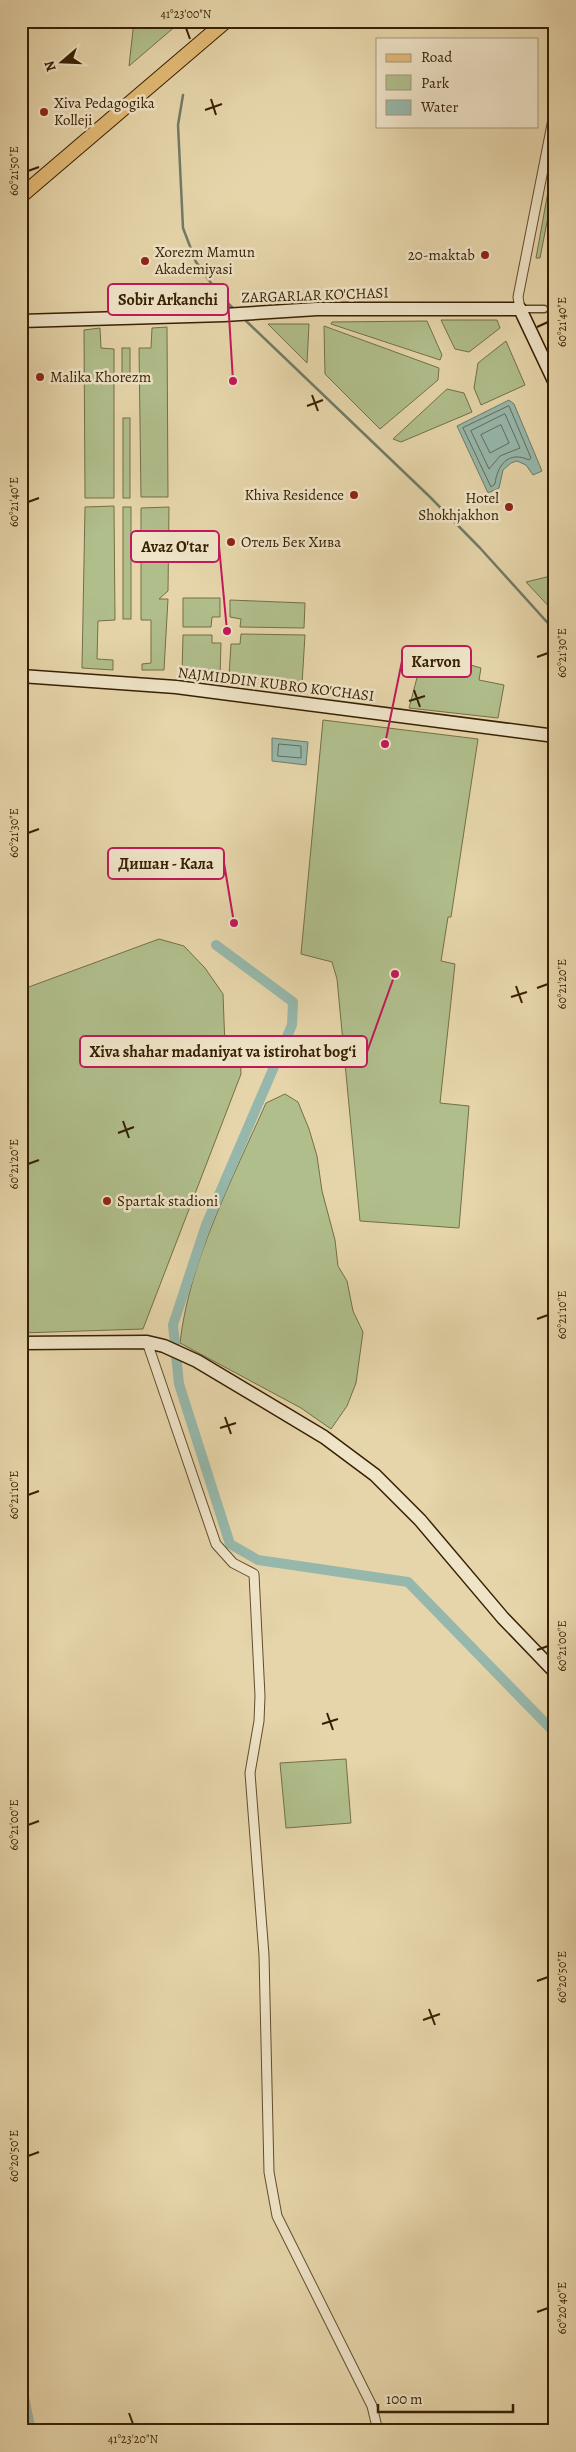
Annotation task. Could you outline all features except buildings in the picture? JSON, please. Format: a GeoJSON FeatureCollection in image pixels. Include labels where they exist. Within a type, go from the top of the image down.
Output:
{"type":"FeatureCollection","features":[{"type":"Feature","properties":{"kind":"main road"},"geometry":{"type":"LineString","coordinates":[[21,196],[226,21]]}},
{"type":"Feature","properties":{"kind":"main road","name":"ZARGARLAR KO'CHASI"},"geometry":{"type":"LineString","coordinates":[[21,321],[224,315],[317,309],[520,309]]}},
{"type":"Feature","properties":{"kind":"main road"},"geometry":{"type":"LineString","coordinates":[[520,309],[555,383]]}},
{"type":"Feature","properties":{"kind":"main road","name":"NAJMIDDIN KUBRO KO'CHASI"},"geometry":{"type":"LineString","coordinates":[[21,676],[176,688],[555,736]]}},
{"type":"Feature","properties":{"kind":"main road"},"geometry":{"type":"LineString","coordinates":[[21,1343],[147,1342],[164,1346],[196,1360],[324,1437],[375,1475],[420,1520],[504,1618],[555,1672]]}},
{"type":"Feature","properties":{"kind":"street"},"geometry":{"type":"LineString","coordinates":[[544,309],[520,309],[518,297],[555,109]]}},
{"type":"Feature","properties":{"kind":"street"},"geometry":{"type":"LineString","coordinates":[[147,1342],[216,1544],[233,1563],[254,1574],[260,1696],[259,1721],[250,1773],[264,1955],[269,2172],[277,2216],[372,2406],[378,2431]]}},
{"type":"Feature","properties":{"kind":"green space"},"geometry":{"type":"Polygon","coordinates":[[[134,21],[175,21],[178,24],[129,66],[134,21]]]}},
{"type":"Feature","properties":{"kind":"green space"},"geometry":{"type":"Polygon","coordinates":[[[555,153],[555,181],[540,258],[536,258],[555,153]]]}},
{"type":"Feature","properties":{"kind":"green space"},"geometry":{"type":"Polygon","coordinates":[[[441,320],[497,320],[500,328],[469,352],[455,349],[441,320]]]}},
{"type":"Feature","properties":{"kind":"green space"},"geometry":{"type":"Polygon","coordinates":[[[427,321],[442,355],[440,360],[331,324],[332,322],[427,321]]]}},
{"type":"Feature","properties":{"kind":"green space"},"geometry":{"type":"Polygon","coordinates":[[[268,324],[309,324],[307,363],[268,324]]]}},
{"type":"Feature","properties":{"kind":"green space"},"geometry":{"type":"Polygon","coordinates":[[[324,326],[439,368],[438,380],[380,429],[325,374],[324,326]]]}},
{"type":"Feature","properties":{"kind":"green space"},"geometry":{"type":"Polygon","coordinates":[[[167,327],[168,497],[141,497],[139,348],[151,348],[152,328],[167,327]]]}},
{"type":"Feature","properties":{"kind":"green space"},"geometry":{"type":"Polygon","coordinates":[[[100,328],[101,348],[114,349],[114,498],[85,498],[84,330],[100,328]]]}},
{"type":"Feature","properties":{"kind":"green space"},"geometry":{"type":"Polygon","coordinates":[[[506,341],[525,385],[481,405],[474,388],[478,363],[506,341]]]}},
{"type":"Feature","properties":{"kind":"green space"},"geometry":{"type":"Polygon","coordinates":[[[122,348],[130,348],[130,381],[122,381],[122,348]]]}},
{"type":"Feature","properties":{"kind":"green space"},"geometry":{"type":"Polygon","coordinates":[[[447,389],[464,393],[472,412],[401,442],[393,439],[447,389]]]}},
{"type":"Feature","properties":{"kind":"green space"},"geometry":{"type":"Polygon","coordinates":[[[123,418],[130,418],[130,498],[123,498],[123,418]]]}},
{"type":"Feature","properties":{"kind":"green space"},"geometry":{"type":"Polygon","coordinates":[[[114,506],[115,620],[98,621],[97,659],[113,660],[113,670],[82,668],[85,507],[114,506]]]}},
{"type":"Feature","properties":{"kind":"green space"},"geometry":{"type":"Polygon","coordinates":[[[123,507],[131,507],[131,619],[123,619],[123,507]]]}},
{"type":"Feature","properties":{"kind":"green space"},"geometry":{"type":"Polygon","coordinates":[[[169,507],[168,591],[159,599],[168,599],[164,670],[142,670],[142,664],[151,663],[151,620],[141,620],[141,508],[169,507]]]}},
{"type":"Feature","properties":{"kind":"green space"},"geometry":{"type":"Polygon","coordinates":[[[555,575],[555,613],[526,582],[555,575]]]}},
{"type":"Feature","properties":{"kind":"green space"},"geometry":{"type":"Polygon","coordinates":[[[183,598],[220,598],[220,617],[212,617],[211,627],[183,627],[183,598]]]}},
{"type":"Feature","properties":{"kind":"green space"},"geometry":{"type":"Polygon","coordinates":[[[230,600],[305,603],[304,628],[240,627],[241,619],[230,617],[230,600]]]}},
{"type":"Feature","properties":{"kind":"green space"},"geometry":{"type":"Polygon","coordinates":[[[241,634],[305,635],[302,684],[229,676],[231,644],[240,644],[241,634]]]}},
{"type":"Feature","properties":{"kind":"green space"},"geometry":{"type":"Polygon","coordinates":[[[183,635],[212,635],[212,643],[221,643],[220,676],[182,675],[183,635]]]}},
{"type":"Feature","properties":{"kind":"green space"},"geometry":{"type":"Polygon","coordinates":[[[424,651],[481,668],[479,680],[504,685],[498,718],[409,708],[424,651]]]}},
{"type":"Feature","properties":{"kind":"green space"},"geometry":{"type":"Polygon","coordinates":[[[323,720],[478,739],[451,917],[448,917],[441,961],[455,964],[440,1103],[469,1106],[459,1228],[360,1221],[337,979],[332,962],[301,954],[323,720]]]}},
{"type":"Feature","properties":{"kind":"green space","name":"Spartak stadioni"},"geometry":{"type":"Polygon","coordinates":[[[159,939],[184,946],[205,968],[223,994],[225,1047],[240,1053],[241,1074],[143,1329],[21,1333],[21,982],[24,981],[26,988],[159,939]]]}},
{"type":"Feature","properties":{"kind":"green space"},"geometry":{"type":"Polygon","coordinates":[[[285,1094],[298,1102],[309,1129],[317,1156],[322,1191],[335,1240],[338,1266],[347,1281],[353,1311],[363,1332],[356,1383],[347,1406],[331,1429],[301,1408],[180,1343],[193,1281],[214,1220],[266,1103],[285,1094]]]}},
{"type":"Feature","properties":{"kind":"green space"},"geometry":{"type":"Polygon","coordinates":[[[346,1759],[351,1823],[286,1828],[280,1763],[346,1759]]]}},
{"type":"Feature","properties":{"kind":"water"},"geometry":{"type":"Polygon","coordinates":[[[509,400],[514,404],[542,471],[533,475],[526,465],[517,461],[511,463],[503,470],[499,488],[488,493],[457,426],[509,400]]]}},
{"type":"Feature","properties":{"kind":"water"},"geometry":{"type":"Polygon","coordinates":[[[272,738],[308,742],[306,765],[272,761],[272,738]]]}},
{"type":"Feature","properties":{"kind":"waterway"},"geometry":{"type":"LineString","coordinates":[[183,95],[178,125],[183,228],[196,262],[221,297],[234,309]]}},
{"type":"Feature","properties":{"kind":"waterway"},"geometry":{"type":"LineString","coordinates":[[243,318],[430,497],[480,548],[555,631]]}},
{"type":"Feature","properties":{"kind":"waterway"},"geometry":{"type":"LineString","coordinates":[[216,945],[293,1002],[292,1025],[206,1225],[173,1325],[179,1384],[230,1544],[258,1560],[408,1582],[555,1733]]}},
{"type":"Feature","properties":{"kind":"waterway"},"geometry":{"type":"LineString","coordinates":[[21,2383],[31,2431]]}},
{"type":"Feature","properties":{"kind":"tunnel"},"geometry":{"type":"LineString","coordinates":[[544,309],[555,308]]}},
{"type":"Feature","properties":{"kind":"place","name":"Xiva Pedagogika Kolleji"},"geometry":{"type":"Point","coordinates":[44,112]}},
{"type":"Feature","properties":{"kind":"place","name":"20-maktab"},"geometry":{"type":"Point","coordinates":[485,255]}},
{"type":"Feature","properties":{"kind":"place","name":"Xorezm Mamun Akademiyasi"},"geometry":{"type":"Point","coordinates":[145,261]}},
{"type":"Feature","properties":{"kind":"place","name":"Malika Khorezm"},"geometry":{"type":"Point","coordinates":[40,377]}},
{"type":"Feature","properties":{"kind":"place","name":"Sobir Arkanchi"},"geometry":{"type":"Point","coordinates":[233,381]}},
{"type":"Feature","properties":{"kind":"place","name":"Khiva Residence"},"geometry":{"type":"Point","coordinates":[354,495]}},
{"type":"Feature","properties":{"kind":"place","name":"Hotel Shokhjakhon"},"geometry":{"type":"Point","coordinates":[509,507]}},
{"type":"Feature","properties":{"kind":"place","name":"Отель Бек Хива"},"geometry":{"type":"Point","coordinates":[231,542]}},
{"type":"Feature","properties":{"kind":"place","name":"Avaz O'tar"},"geometry":{"type":"Point","coordinates":[227,631]}},
{"type":"Feature","properties":{"kind":"place","name":"Karvon"},"geometry":{"type":"Point","coordinates":[385,744]}},
{"type":"Feature","properties":{"kind":"place","name":"Дишан - Кала"},"geometry":{"type":"Point","coordinates":[234,923]}},
{"type":"Feature","properties":{"kind":"place","name":"Xiva shahar madaniyat va istirohat bogʻi"},"geometry":{"type":"Point","coordinates":[395,974]}},
{"type":"Feature","properties":{"kind":"place","name":"Spartak stadioni"},"geometry":{"type":"Point","coordinates":[107,1201]}}]}
